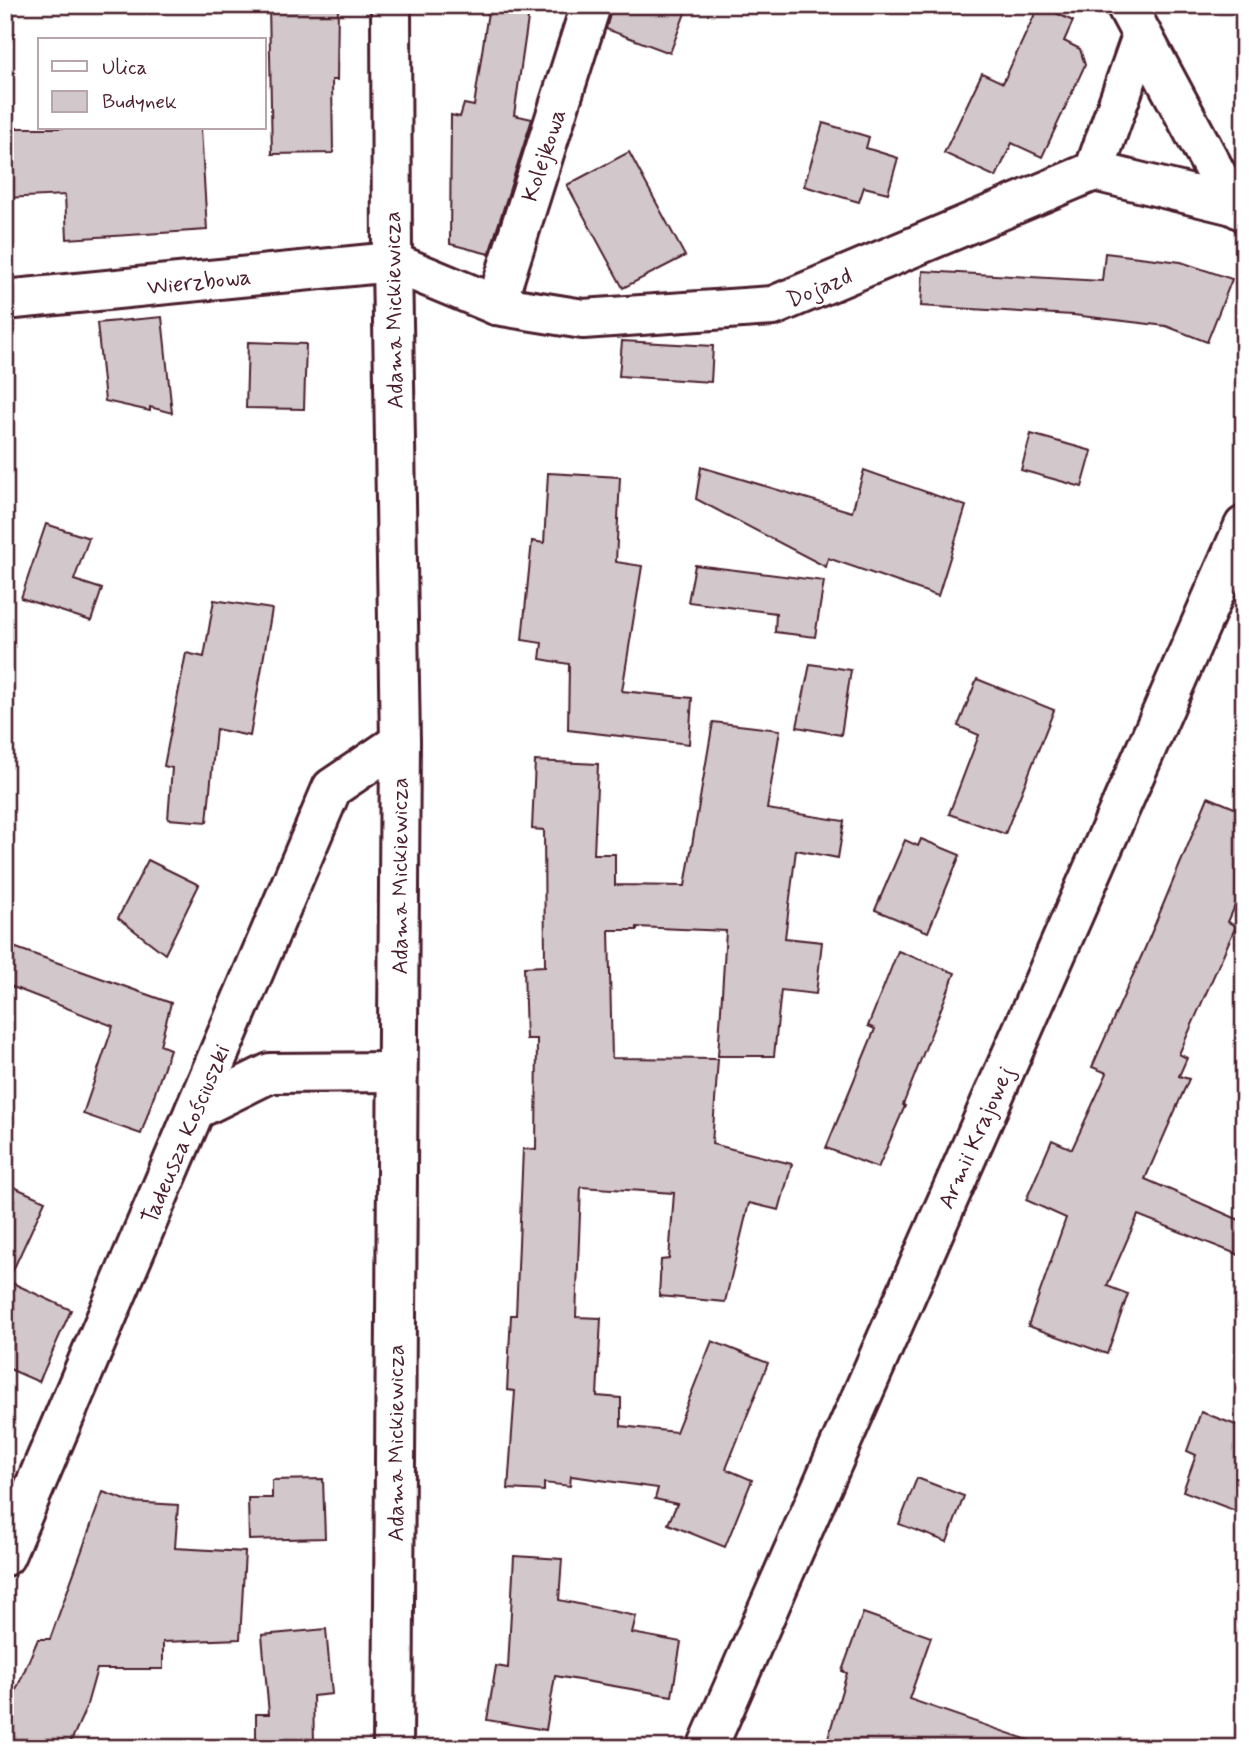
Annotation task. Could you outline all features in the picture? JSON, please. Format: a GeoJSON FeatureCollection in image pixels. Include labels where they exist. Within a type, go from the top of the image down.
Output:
{"type":"FeatureCollection","features":[{"type":"Feature","properties":{"kind":"street","name":"Adama Mickiewicza"},"geometry":{"type":"LineString","coordinates":[[391,5],[392,262],[400,742],[393,1748]]}},
{"type":"Feature","properties":{"kind":"street","name":"Kolejkowa"},"geometry":{"type":"LineString","coordinates":[[496,305],[591,5]]}},
{"type":"Feature","properties":{"kind":"street"},"geometry":{"type":"LineString","coordinates":[[1134,21],[1094,171],[1238,208]]}},
{"type":"Feature","properties":{"kind":"street"},"geometry":{"type":"LineString","coordinates":[[1134,21],[1238,208]]}},
{"type":"Feature","properties":{"kind":"street","name":"Dojazd"},"geometry":{"type":"LineString","coordinates":[[392,262],[496,305],[583,319],[773,306],[1094,171]]}},
{"type":"Feature","properties":{"kind":"street","name":"Wierzbowa"},"geometry":{"type":"LineString","coordinates":[[5,300],[392,262]]}},
{"type":"Feature","properties":{"kind":"street","name":"Armii Krajowej"},"geometry":{"type":"LineString","coordinates":[[707,1748],[1244,526]]}},
{"type":"Feature","properties":{"kind":"street","name":"Tadeusza Kościuszki"},"geometry":{"type":"LineString","coordinates":[[5,1556],[332,788],[400,742]]}},
{"type":"Feature","properties":{"kind":"street"},"geometry":{"type":"LineString","coordinates":[[195,1110],[270,1073],[397,1072]]}},
{"type":"Feature","properties":{"kind":"building"},"geometry":{"type":"Polygon","coordinates":[[[269,5],[338,5],[337,80],[332,80],[333,153],[272,154],[269,5]]]}},
{"type":"Feature","properties":{"kind":"building"},"geometry":{"type":"Polygon","coordinates":[[[489,5],[530,5],[514,115],[532,119],[489,254],[450,244],[451,115],[460,117],[464,104],[474,106],[489,5]]]}},
{"type":"Feature","properties":{"kind":"building"},"geometry":{"type":"Polygon","coordinates":[[[612,5],[688,5],[670,53],[606,29],[612,5]]]}},
{"type":"Feature","properties":{"kind":"building"},"geometry":{"type":"Polygon","coordinates":[[[1039,5],[1073,21],[1064,41],[1080,49],[1085,65],[1042,157],[1012,143],[996,177],[944,153],[982,73],[1003,83],[1039,5]]]}},
{"type":"Feature","properties":{"kind":"building"},"geometry":{"type":"Polygon","coordinates":[[[823,123],[869,137],[866,148],[898,158],[888,193],[864,187],[859,202],[804,186],[823,123]]]}},
{"type":"Feature","properties":{"kind":"building"},"geometry":{"type":"Polygon","coordinates":[[[5,128],[201,130],[207,230],[67,239],[65,195],[5,198],[5,128]]]}},
{"type":"Feature","properties":{"kind":"building"},"geometry":{"type":"Polygon","coordinates":[[[629,152],[685,256],[623,288],[567,185],[629,152]]]}},
{"type":"Feature","properties":{"kind":"building"},"geometry":{"type":"Polygon","coordinates":[[[1105,253],[1181,262],[1232,279],[1207,342],[1166,326],[1073,315],[921,306],[923,271],[1102,281],[1105,253]]]}},
{"type":"Feature","properties":{"kind":"building"},"geometry":{"type":"Polygon","coordinates":[[[162,317],[172,413],[105,401],[97,323],[162,317]]]}},
{"type":"Feature","properties":{"kind":"building"},"geometry":{"type":"Polygon","coordinates":[[[622,341],[713,346],[711,382],[619,376],[622,341]]]}},
{"type":"Feature","properties":{"kind":"building"},"geometry":{"type":"Polygon","coordinates":[[[248,342],[306,344],[304,409],[246,408],[248,342]]]}},
{"type":"Feature","properties":{"kind":"building"},"geometry":{"type":"Polygon","coordinates":[[[1031,434],[1092,451],[1082,487],[1021,470],[1031,434]]]}},
{"type":"Feature","properties":{"kind":"building"},"geometry":{"type":"Polygon","coordinates":[[[701,467],[852,512],[864,470],[966,506],[938,596],[828,558],[826,567],[696,499],[701,467]]]}},
{"type":"Feature","properties":{"kind":"building"},"geometry":{"type":"Polygon","coordinates":[[[548,473],[620,477],[616,562],[642,566],[622,691],[692,698],[689,744],[568,730],[569,664],[540,659],[542,643],[522,640],[532,541],[544,543],[548,473]]]}},
{"type":"Feature","properties":{"kind":"building"},"geometry":{"type":"Polygon","coordinates":[[[46,524],[89,538],[74,580],[102,589],[91,621],[21,598],[46,524]]]}},
{"type":"Feature","properties":{"kind":"building"},"geometry":{"type":"Polygon","coordinates":[[[695,565],[824,581],[815,637],[775,632],[776,613],[688,602],[695,565]]]}},
{"type":"Feature","properties":{"kind":"building"},"geometry":{"type":"Polygon","coordinates":[[[214,600],[272,609],[250,736],[216,729],[207,822],[168,819],[172,768],[164,766],[186,653],[204,657],[214,600]]]}},
{"type":"Feature","properties":{"kind":"building"},"geometry":{"type":"Polygon","coordinates":[[[810,664],[851,670],[841,735],[797,727],[810,664]]]}},
{"type":"Feature","properties":{"kind":"building"},"geometry":{"type":"Polygon","coordinates":[[[977,679],[1054,710],[1005,834],[949,814],[979,735],[958,726],[977,679]]]}},
{"type":"Feature","properties":{"kind":"building"},"geometry":{"type":"Polygon","coordinates":[[[713,722],[780,730],[767,809],[844,821],[838,858],[796,850],[785,938],[822,942],[816,994],[781,990],[774,1056],[718,1056],[726,931],[637,927],[637,930],[609,930],[612,1058],[718,1059],[712,1144],[792,1164],[779,1210],[749,1203],[725,1302],[659,1296],[661,1260],[669,1259],[674,1193],[581,1187],[576,1317],[601,1318],[597,1396],[621,1398],[621,1426],[676,1432],[712,1341],[768,1363],[726,1469],[752,1480],[725,1547],[668,1524],[677,1504],[655,1499],[658,1488],[571,1476],[570,1486],[544,1483],[544,1491],[508,1489],[515,1391],[507,1390],[511,1315],[516,1315],[523,1149],[536,1150],[537,1039],[526,1039],[524,967],[545,966],[544,830],[532,829],[535,761],[598,764],[594,854],[615,854],[615,885],[685,886],[713,722]]]}},
{"type":"Feature","properties":{"kind":"building"},"geometry":{"type":"Polygon","coordinates":[[[1208,797],[1244,812],[1244,885],[1228,922],[1236,926],[1179,1054],[1187,1058],[1179,1076],[1189,1079],[1145,1179],[1244,1222],[1244,1257],[1138,1215],[1107,1286],[1128,1294],[1107,1354],[1028,1326],[1066,1218],[1026,1200],[1052,1140],[1072,1149],[1107,1073],[1092,1067],[1208,797]]]}},
{"type":"Feature","properties":{"kind":"building"},"geometry":{"type":"Polygon","coordinates":[[[921,839],[960,855],[928,932],[875,910],[905,840],[918,846],[921,839]]]}},
{"type":"Feature","properties":{"kind":"building"},"geometry":{"type":"Polygon","coordinates":[[[148,860],[199,885],[165,954],[118,918],[148,860]]]}},
{"type":"Feature","properties":{"kind":"building"},"geometry":{"type":"Polygon","coordinates":[[[5,944],[171,1003],[160,1045],[170,1049],[141,1134],[83,1114],[113,1026],[5,984],[5,944]]]}},
{"type":"Feature","properties":{"kind":"building"},"geometry":{"type":"Polygon","coordinates":[[[898,951],[955,973],[903,1105],[905,1106],[878,1168],[826,1148],[875,1029],[868,1026],[898,951]]]}},
{"type":"Feature","properties":{"kind":"building"},"geometry":{"type":"Polygon","coordinates":[[[5,1183],[45,1201],[8,1281],[71,1310],[39,1382],[5,1367],[5,1183]]]}},
{"type":"Feature","properties":{"kind":"building"},"geometry":{"type":"Polygon","coordinates":[[[1201,1412],[1244,1428],[1244,1514],[1183,1491],[1196,1455],[1187,1451],[1201,1412]]]}},
{"type":"Feature","properties":{"kind":"building"},"geometry":{"type":"Polygon","coordinates":[[[917,1478],[964,1496],[947,1542],[899,1524],[917,1478]]]}},
{"type":"Feature","properties":{"kind":"building"},"geometry":{"type":"Polygon","coordinates":[[[323,1479],[325,1538],[249,1540],[248,1498],[272,1498],[272,1480],[323,1479]]]}},
{"type":"Feature","properties":{"kind":"building"},"geometry":{"type":"Polygon","coordinates":[[[103,1492],[131,1502],[178,1505],[175,1548],[245,1552],[240,1639],[163,1642],[163,1669],[97,1669],[86,1708],[68,1748],[5,1748],[5,1716],[38,1639],[50,1639],[103,1492]]]}},
{"type":"Feature","properties":{"kind":"building"},"geometry":{"type":"Polygon","coordinates":[[[514,1556],[562,1559],[559,1600],[636,1616],[632,1633],[681,1642],[672,1696],[555,1676],[546,1730],[487,1720],[496,1666],[508,1668],[514,1556]]]}},
{"type":"Feature","properties":{"kind":"building"},"geometry":{"type":"Polygon","coordinates":[[[863,1613],[931,1637],[909,1699],[1034,1742],[1033,1748],[825,1748],[847,1673],[842,1671],[863,1613]]]}},
{"type":"Feature","properties":{"kind":"building"},"geometry":{"type":"Polygon","coordinates":[[[326,1629],[332,1694],[313,1696],[314,1742],[307,1742],[307,1748],[256,1748],[256,1714],[269,1714],[262,1635],[326,1629]]]}}]}
